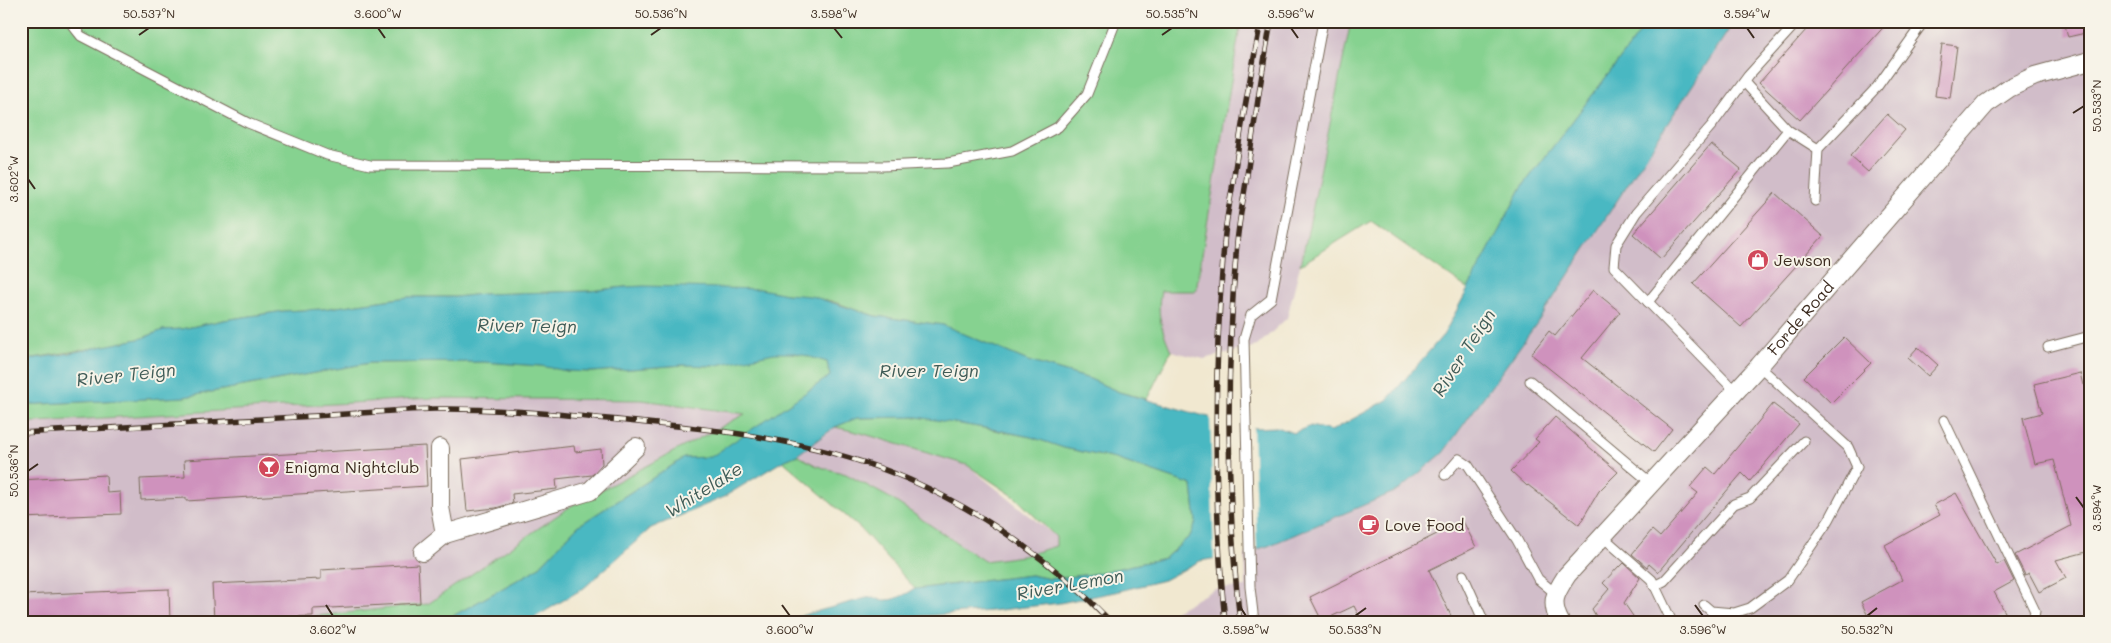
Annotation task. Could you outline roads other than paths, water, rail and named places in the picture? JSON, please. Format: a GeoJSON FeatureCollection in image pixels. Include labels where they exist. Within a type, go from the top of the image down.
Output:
{"type":"FeatureCollection","features":[{"type":"Feature","properties":{"kind":"street","name":"Forde Road"},"geometry":{"type":"LineString","coordinates":[[1555,593],[1602,536],[1759,366],[1986,104],[2009,88],[2035,76],[2090,62]]}},
{"type":"Feature","properties":{"kind":"street"},"geometry":{"type":"LineString","coordinates":[[423,552],[445,534],[590,491],[636,447]]}},
{"type":"Feature","properties":{"kind":"street"},"geometry":{"type":"LineString","coordinates":[[440,448],[440,507],[445,534]]}},
{"type":"Feature","properties":{"kind":"street"},"geometry":{"type":"LineString","coordinates":[[1555,593],[1555,612],[1560,622]]}},
{"type":"Feature","properties":{"kind":"lane"},"geometry":{"type":"LineString","coordinates":[[69,21],[82,36],[248,123],[327,155],[370,165],[883,166],[948,163],[1012,151],[1058,127],[1086,94],[1116,21]]}},
{"type":"Feature","properties":{"kind":"lane"},"geometry":{"type":"LineString","coordinates":[[1254,622],[1250,587],[1244,339],[1251,315],[1271,299],[1323,21]]}},
{"type":"Feature","properties":{"kind":"lane"},"geometry":{"type":"LineString","coordinates":[[1735,391],[1614,267],[1616,245],[1636,213],[1712,125],[1744,82],[1798,21]]}},
{"type":"Feature","properties":{"kind":"lane"},"geometry":{"type":"LineString","coordinates":[[1815,201],[1818,149],[1877,87],[1924,21]]}},
{"type":"Feature","properties":{"kind":"lane"},"geometry":{"type":"LineString","coordinates":[[1744,82],[1788,130],[1818,149]]}},
{"type":"Feature","properties":{"kind":"lane"},"geometry":{"type":"LineString","coordinates":[[1648,302],[1788,130]]}},
{"type":"Feature","properties":{"kind":"lane"},"geometry":{"type":"LineString","coordinates":[[2048,347],[2090,336]]}},
{"type":"Feature","properties":{"kind":"lane"},"geometry":{"type":"LineString","coordinates":[[1704,605],[1711,611],[1734,613],[1750,608],[1788,580],[1829,520],[1857,467],[1848,447],[1759,366]]}},
{"type":"Feature","properties":{"kind":"lane"},"geometry":{"type":"LineString","coordinates":[[1530,381],[1651,483]]}},
{"type":"Feature","properties":{"kind":"lane"},"geometry":{"type":"LineString","coordinates":[[1944,420],[2035,611],[2033,622]]}},
{"type":"Feature","properties":{"kind":"lane"},"geometry":{"type":"LineString","coordinates":[[1654,586],[1664,581],[1734,504],[1750,498],[1804,440]]}},
{"type":"Feature","properties":{"kind":"lane"},"geometry":{"type":"LineString","coordinates":[[1445,475],[1459,459],[1468,464],[1517,540],[1538,580],[1555,593]]}},
{"type":"Feature","properties":{"kind":"lane"},"geometry":{"type":"LineString","coordinates":[[1602,536],[1652,580],[1672,622]]}},
{"type":"Feature","properties":{"kind":"lane"},"geometry":{"type":"LineString","coordinates":[[1464,575],[1484,622]]}},
{"type":"Feature","properties":{"kind":"water"},"geometry":{"type":"Polygon","coordinates":[[[1649,21],[1737,21],[1728,31],[1537,323],[1443,453],[1399,490],[1268,546],[1245,553],[1200,561],[1164,580],[1115,592],[1060,603],[991,611],[921,616],[882,622],[787,622],[800,616],[866,598],[883,600],[900,597],[915,589],[1031,575],[1050,579],[1093,574],[1165,558],[1190,536],[1196,522],[1192,485],[1116,459],[1064,448],[1031,437],[917,417],[857,418],[835,427],[797,455],[783,461],[722,498],[651,528],[584,588],[527,622],[442,622],[537,569],[578,526],[684,458],[711,457],[830,376],[827,362],[796,353],[774,353],[713,366],[683,365],[591,372],[484,362],[369,363],[184,397],[21,405],[21,360],[65,354],[143,338],[163,330],[182,329],[224,320],[284,311],[323,309],[408,297],[456,297],[482,294],[590,291],[644,286],[761,289],[811,296],[875,316],[943,325],[1028,361],[1090,379],[1119,392],[1201,415],[1252,428],[1277,427],[1293,433],[1311,426],[1331,431],[1387,400],[1444,334],[1522,187],[1649,21]]]}},
{"type":"Feature","properties":{"kind":"railway"},"geometry":{"type":"LineString","coordinates":[[1225,622],[1218,528],[1216,433],[1218,338],[1226,224],[1261,21]]}},
{"type":"Feature","properties":{"kind":"railway"},"geometry":{"type":"LineString","coordinates":[[1240,622],[1235,575],[1230,480],[1229,385],[1233,290],[1238,234],[1271,21]]}},
{"type":"Feature","properties":{"kind":"railway"},"geometry":{"type":"LineString","coordinates":[[21,433],[400,410],[461,409],[568,415],[680,426],[747,435],[814,448],[846,457],[910,480],[938,493],[1017,541],[1066,580],[1111,622]]}},
{"type":"Feature","properties":{"kind":"place","name":"Jewson"},"geometry":{"type":"Point","coordinates":[1758,260]}},
{"type":"Feature","properties":{"kind":"place","name":"Enigma Nightclub"},"geometry":{"type":"Point","coordinates":[269,467]}},
{"type":"Feature","properties":{"kind":"place","name":"Love Food"},"geometry":{"type":"Point","coordinates":[1369,525]}},
{"type":"Feature","properties":{"kind":"water label","name":"River Teign"},"geometry":{"type":"Point","coordinates":[527,326]}},
{"type":"Feature","properties":{"kind":"water label","name":"River Teign"},"geometry":{"type":"Point","coordinates":[1464,353]}},
{"type":"Feature","properties":{"kind":"water label","name":"River Teign"},"geometry":{"type":"Point","coordinates":[929,371]}},
{"type":"Feature","properties":{"kind":"water label","name":"River Teign"},"geometry":{"type":"Point","coordinates":[126,375]}},
{"type":"Feature","properties":{"kind":"water label","name":"Whitelake"},"geometry":{"type":"Point","coordinates":[704,490]}},
{"type":"Feature","properties":{"kind":"water label","name":"River Lemon"},"geometry":{"type":"Point","coordinates":[1070,585]}}]}
